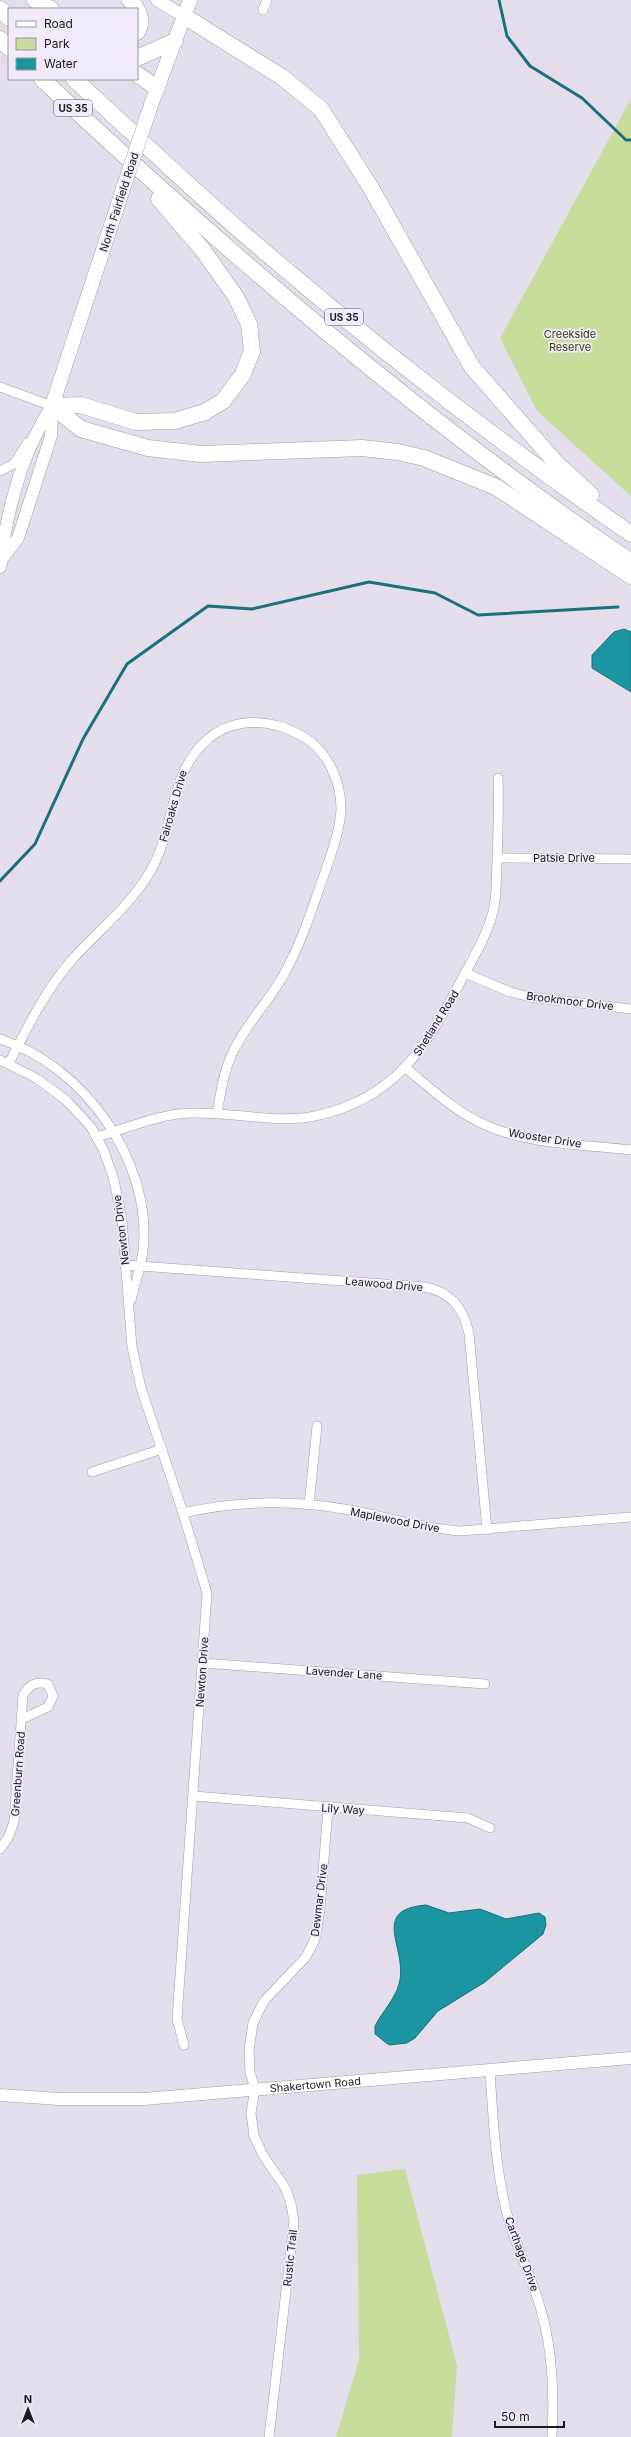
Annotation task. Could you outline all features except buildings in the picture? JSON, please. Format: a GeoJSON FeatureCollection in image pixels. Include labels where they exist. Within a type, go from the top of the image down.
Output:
{"type":"FeatureCollection","features":[{"type":"Feature","properties":{"kind":"highway"},"geometry":{"type":"LineString","coordinates":[[35,0],[46,8]]}},
{"type":"Feature","properties":{"kind":"highway"},"geometry":{"type":"LineString","coordinates":[[35,0],[49,8]]}},
{"type":"Feature","properties":{"kind":"highway"},"geometry":{"type":"LineString","coordinates":[[130,0],[138,8],[141,18],[138,28]]}},
{"type":"Feature","properties":{"kind":"highway"},"geometry":{"type":"LineString","coordinates":[[0,9],[8,17]]}},
{"type":"Feature","properties":{"kind":"highway"},"geometry":{"type":"LineString","coordinates":[[184,16],[282,77],[321,109],[371,188],[472,367],[557,464],[631,530]]}},
{"type":"Feature","properties":{"kind":"highway"},"geometry":{"type":"LineString","coordinates":[[0,40],[8,47]]}},
{"type":"Feature","properties":{"kind":"highway"},"geometry":{"type":"LineString","coordinates":[[138,58],[176,41]]}},
{"type":"Feature","properties":{"kind":"highway"},"geometry":{"type":"LineString","coordinates":[[138,75],[157,88]]}},
{"type":"Feature","properties":{"kind":"highway","name":"US 35"},"geometry":{"type":"LineString","coordinates":[[43,80],[104,138],[213,237],[326,334],[457,435],[631,562]]}},
{"type":"Feature","properties":{"kind":"highway","name":"US 35"},"geometry":{"type":"LineString","coordinates":[[75,80],[245,235],[360,330],[484,427],[631,534]]}},
{"type":"Feature","properties":{"kind":"highway"},"geometry":{"type":"LineString","coordinates":[[52,406],[81,405],[136,422],[175,421],[205,412],[223,401],[243,374],[252,351],[249,324],[236,297],[202,248],[104,138]]}},
{"type":"Feature","properties":{"kind":"highway"},"geometry":{"type":"LineString","coordinates":[[52,406],[81,429],[148,448],[201,454],[362,448],[398,452],[424,458],[496,487],[631,576]]}},
{"type":"Feature","properties":{"kind":"main road","name":"North Fairfield Road"},"geometry":{"type":"LineString","coordinates":[[52,406],[151,105],[190,0]]}},
{"type":"Feature","properties":{"kind":"street"},"geometry":{"type":"LineString","coordinates":[[157,0],[184,16]]}},
{"type":"Feature","properties":{"kind":"street"},"geometry":{"type":"LineString","coordinates":[[263,10],[267,0]]}},
{"type":"Feature","properties":{"kind":"street"},"geometry":{"type":"LineString","coordinates":[[0,387],[52,406]]}},
{"type":"Feature","properties":{"kind":"street","name":"North Fairfield Road"},"geometry":{"type":"LineString","coordinates":[[2,561],[4,534],[36,431],[52,406]]}},
{"type":"Feature","properties":{"kind":"street","name":"North Fairfield Road"},"geometry":{"type":"LineString","coordinates":[[2,561],[18,538],[51,436],[52,406]]}},
{"type":"Feature","properties":{"kind":"street"},"geometry":{"type":"LineString","coordinates":[[0,471],[14,464],[36,431]]}},
{"type":"Feature","properties":{"kind":"street","name":"Fairoaks Drive"},"geometry":{"type":"LineString","coordinates":[[4,1061],[18,1046],[42,999],[54,981],[80,952],[119,913],[151,870],[162,843],[180,778],[190,758],[213,735],[232,726],[257,722],[279,725],[308,739],[328,761],[339,788],[339,822],[300,943],[275,990],[234,1049],[224,1078],[217,1114]]}},
{"type":"Feature","properties":{"kind":"street","name":"Shetland Road"},"geometry":{"type":"LineString","coordinates":[[97,1137],[183,1114],[217,1114],[275,1118],[314,1116],[357,1102],[382,1087],[406,1068],[434,1029],[465,973],[480,943],[494,908],[497,858],[498,778]]}},
{"type":"Feature","properties":{"kind":"street","name":"Patsie Drive"},"geometry":{"type":"LineString","coordinates":[[497,858],[631,859]]}},
{"type":"Feature","properties":{"kind":"street","name":"Brookmoor Drive"},"geometry":{"type":"LineString","coordinates":[[465,973],[510,992],[530,997],[631,1009]]}},
{"type":"Feature","properties":{"kind":"street","name":"Newton Drive"},"geometry":{"type":"LineString","coordinates":[[0,1039],[18,1046],[46,1062],[72,1081],[95,1104],[114,1132],[132,1171],[140,1199],[143,1250],[129,1309]]}},
{"type":"Feature","properties":{"kind":"street","name":"Newton Drive"},"geometry":{"type":"LineString","coordinates":[[4,1061],[41,1082],[66,1100],[83,1117],[97,1137],[109,1164],[118,1196],[126,1265],[130,1335],[135,1361],[207,1593],[194,1796],[177,2019],[184,2045]]}},
{"type":"Feature","properties":{"kind":"street","name":"Wooster Drive"},"geometry":{"type":"LineString","coordinates":[[406,1068],[457,1109],[480,1123],[501,1131],[533,1138],[631,1150]]}},
{"type":"Feature","properties":{"kind":"street","name":"Leawood Drive"},"geometry":{"type":"LineString","coordinates":[[126,1265],[425,1287],[438,1290],[450,1297],[462,1311],[469,1333],[487,1530]]}},
{"type":"Feature","properties":{"kind":"street"},"geometry":{"type":"LineString","coordinates":[[309,1504],[317,1426]]}},
{"type":"Feature","properties":{"kind":"street"},"geometry":{"type":"LineString","coordinates":[[92,1472],[162,1449]]}},
{"type":"Feature","properties":{"kind":"street","name":"Maplewood Drive"},"geometry":{"type":"LineString","coordinates":[[183,1513],[246,1503],[309,1504],[434,1529],[487,1530],[631,1517]]}},
{"type":"Feature","properties":{"kind":"street","name":"Lavender Lane"},"geometry":{"type":"LineString","coordinates":[[202,1662],[485,1684]]}},
{"type":"Feature","properties":{"kind":"street","name":"Greenburn Road"},"geometry":{"type":"LineString","coordinates":[[0,1849],[8,1838],[14,1822],[22,1719]]}},
{"type":"Feature","properties":{"kind":"street","name":"Lily Way"},"geometry":{"type":"LineString","coordinates":[[194,1796],[328,1808],[468,1818],[490,1828]]}},
{"type":"Feature","properties":{"kind":"street","name":"Dewmar Drive"},"geometry":{"type":"LineString","coordinates":[[255,2089],[250,2072],[249,2050],[253,2023],[264,2001],[306,1957],[315,1939],[320,1909],[328,1808]]}},
{"type":"Feature","properties":{"kind":"street","name":"Shakertown Road"},"geometry":{"type":"LineString","coordinates":[[0,2095],[97,2100],[490,2071],[631,2058]]}},
{"type":"Feature","properties":{"kind":"street","name":"Carthage Drive"},"geometry":{"type":"LineString","coordinates":[[490,2071],[498,2166],[506,2211],[537,2297],[548,2337],[553,2382],[552,2437]]}},
{"type":"Feature","properties":{"kind":"street","name":"Rustic Trail"},"geometry":{"type":"LineString","coordinates":[[255,2089],[251,2113],[254,2136],[263,2155],[286,2189],[292,2204],[294,2222],[269,2437]]}},
{"type":"Feature","properties":{"kind":"green space","name":"Creekside Reserve"},"geometry":{"type":"Polygon","coordinates":[[[631,99],[631,496],[537,411],[500,338],[631,99]]]}},
{"type":"Feature","properties":{"kind":"green space"},"geometry":{"type":"Polygon","coordinates":[[[405,2169],[457,2366],[452,2437],[336,2437],[359,2360],[357,2175],[405,2169]]]}},
{"type":"Feature","properties":{"kind":"water"},"geometry":{"type":"Polygon","coordinates":[[[624,629],[631,632],[631,692],[592,668],[592,655],[614,632],[624,629]]]}},
{"type":"Feature","properties":{"kind":"water"},"geometry":{"type":"Polygon","coordinates":[[[426,1905],[449,1913],[480,1909],[506,1919],[539,1913],[545,1917],[546,1925],[543,1934],[485,1982],[438,2011],[415,2038],[407,2043],[389,2045],[375,2034],[375,2026],[395,1995],[399,1984],[401,1971],[394,1933],[395,1923],[399,1915],[409,1908],[426,1905]]]}},
{"type":"Feature","properties":{"kind":"waterway"},"geometry":{"type":"LineString","coordinates":[[499,0],[507,36],[530,66],[582,98],[626,140],[631,140]]}},
{"type":"Feature","properties":{"kind":"waterway"},"geometry":{"type":"LineString","coordinates":[[0,881],[35,844],[83,739],[127,664],[208,606],[252,609],[369,582],[435,593],[478,615],[618,607]]}}]}
